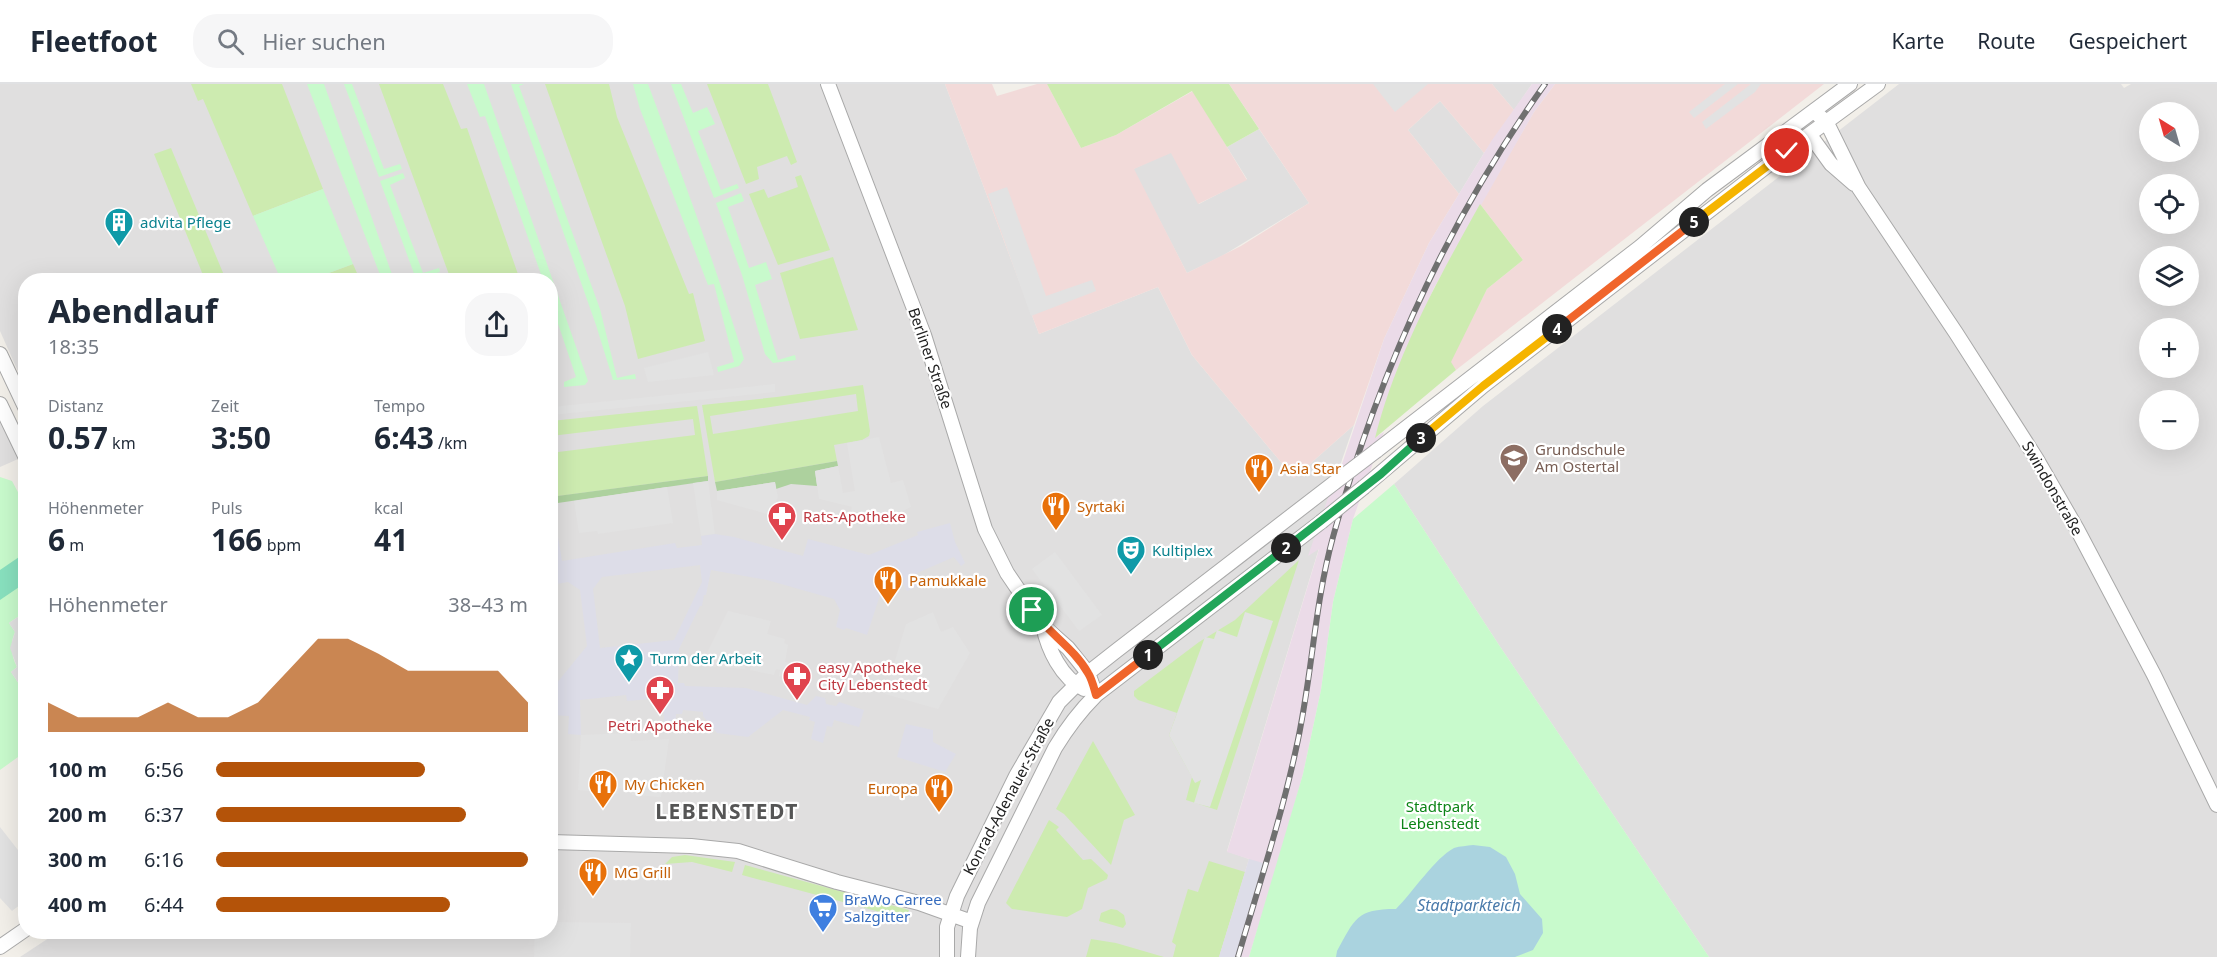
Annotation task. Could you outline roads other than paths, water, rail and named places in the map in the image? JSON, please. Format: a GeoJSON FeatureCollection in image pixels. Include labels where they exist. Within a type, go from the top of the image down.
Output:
{"type":"FeatureCollection","features":[{"type":"Feature","properties":{"kind":"street","name":"Berliner Straße"},"geometry":{"type":"LineString","coordinates":[[828,84],[924,334],[985,529],[1007,573],[1043,626],[1068,648],[1088,673]]}},
{"type":"Feature","properties":{"kind":"street","name":"Konrad-Adenauer-Straße"},"geometry":{"type":"LineString","coordinates":[[946,957],[947,927],[963,881],[1016,776],[1054,709],[1088,673],[1640,247],[1707,190],[1850,84]]}},
{"type":"Feature","properties":{"kind":"street","name":"Konrad-Adenauer-Straße"},"geometry":{"type":"LineString","coordinates":[[968,957],[972,922],[981,895],[1055,748],[1074,719],[1096,695],[1321,522],[1483,386],[1878,84]]}},
{"type":"Feature","properties":{"kind":"street"},"geometry":{"type":"LineString","coordinates":[[1814,111],[1827,123]]}},
{"type":"Feature","properties":{"kind":"street"},"geometry":{"type":"LineString","coordinates":[[1810,135],[1814,111]]}},
{"type":"Feature","properties":{"kind":"street","name":"Swindonstraße"},"geometry":{"type":"LineString","coordinates":[[1827,123],[1859,188],[1956,333],[2066,509],[2170,706],[2217,805]]}},
{"type":"Feature","properties":{"kind":"street","name":"Swindonstraße"},"geometry":{"type":"LineString","coordinates":[[1810,135],[1831,164],[1859,188]]}},
{"type":"Feature","properties":{"kind":"street"},"geometry":{"type":"LineString","coordinates":[[0,354],[18,392]]}},
{"type":"Feature","properties":{"kind":"street"},"geometry":{"type":"LineString","coordinates":[[0,404],[18,441]]}},
{"type":"Feature","properties":{"kind":"street","name":"Berliner Straße"},"geometry":{"type":"LineString","coordinates":[[1043,626],[1047,644],[1066,674],[1076,685]]}},
{"type":"Feature","properties":{"kind":"street"},"geometry":{"type":"LineString","coordinates":[[1088,673],[1096,695]]}},
{"type":"Feature","properties":{"kind":"street"},"geometry":{"type":"LineString","coordinates":[[1076,685],[1096,695]]}},
{"type":"Feature","properties":{"kind":"street"},"geometry":{"type":"LineString","coordinates":[[558,842],[691,846],[723,851],[741,858],[770,863],[919,903],[972,922]]}},
{"type":"Feature","properties":{"kind":"street"},"geometry":{"type":"LineString","coordinates":[[0,947],[18,935]]}},
{"type":"Feature","properties":{"kind":"water","name":"Stadtparkteich"},"geometry":{"type":"Polygon","coordinates":[[[1473,845],[1490,847],[1506,857],[1515,874],[1520,894],[1542,919],[1543,933],[1533,950],[1515,957],[1336,957],[1348,931],[1358,918],[1372,911],[1396,909],[1447,853],[1454,848],[1473,845]]]}},
{"type":"Feature","properties":{"kind":"railway"},"geometry":{"type":"LineString","coordinates":[[1238,957],[1296,749],[1321,589],[1333,537],[1371,417],[1419,301],[1447,245],[1477,190],[1545,84]]}},
{"type":"Feature","properties":{"kind":"place","name":"advita Pflege"},"geometry":{"type":"Point","coordinates":[119,248]}},
{"type":"Feature","properties":{"kind":"place","name":"Grundschule Am Ostertal"},"geometry":{"type":"Point","coordinates":[1514,484]}},
{"type":"Feature","properties":{"kind":"place","name":"Asia Star"},"geometry":{"type":"Point","coordinates":[1259,494]}},
{"type":"Feature","properties":{"kind":"place","name":"Syrtaki"},"geometry":{"type":"Point","coordinates":[1056,532]}},
{"type":"Feature","properties":{"kind":"place","name":"Rats-Apotheke"},"geometry":{"type":"Point","coordinates":[782,542]}},
{"type":"Feature","properties":{"kind":"place","name":"Kultiplex"},"geometry":{"type":"Point","coordinates":[1131,576]}},
{"type":"Feature","properties":{"kind":"place","name":"Pamukkale"},"geometry":{"type":"Point","coordinates":[888,606]}},
{"type":"Feature","properties":{"kind":"place","name":"Turm der Arbeit"},"geometry":{"type":"Point","coordinates":[629,684]}},
{"type":"Feature","properties":{"kind":"place","name":"easy Apotheke City Lebenstedt"},"geometry":{"type":"Point","coordinates":[797,702]}},
{"type":"Feature","properties":{"kind":"place","name":"Petri Apotheke"},"geometry":{"type":"Point","coordinates":[660,716]}},
{"type":"Feature","properties":{"kind":"place","name":"My Chicken"},"geometry":{"type":"Point","coordinates":[603,810]}},
{"type":"Feature","properties":{"kind":"place","name":"Europa"},"geometry":{"type":"Point","coordinates":[939,814]}},
{"type":"Feature","properties":{"kind":"place","name":"MG Grill"},"geometry":{"type":"Point","coordinates":[593,898]}},
{"type":"Feature","properties":{"kind":"place","name":"BraWo Carree Salzgitter"},"geometry":{"type":"Point","coordinates":[823,934]}},
{"type":"Feature","properties":{"kind":"district","name":"LEBENSTEDT"},"geometry":{"type":"Point","coordinates":[727,811]}},
{"type":"Feature","properties":{"kind":"park label","name":"Stadtpark Lebenstedt"},"geometry":{"type":"Point","coordinates":[1440,814]}}]}
